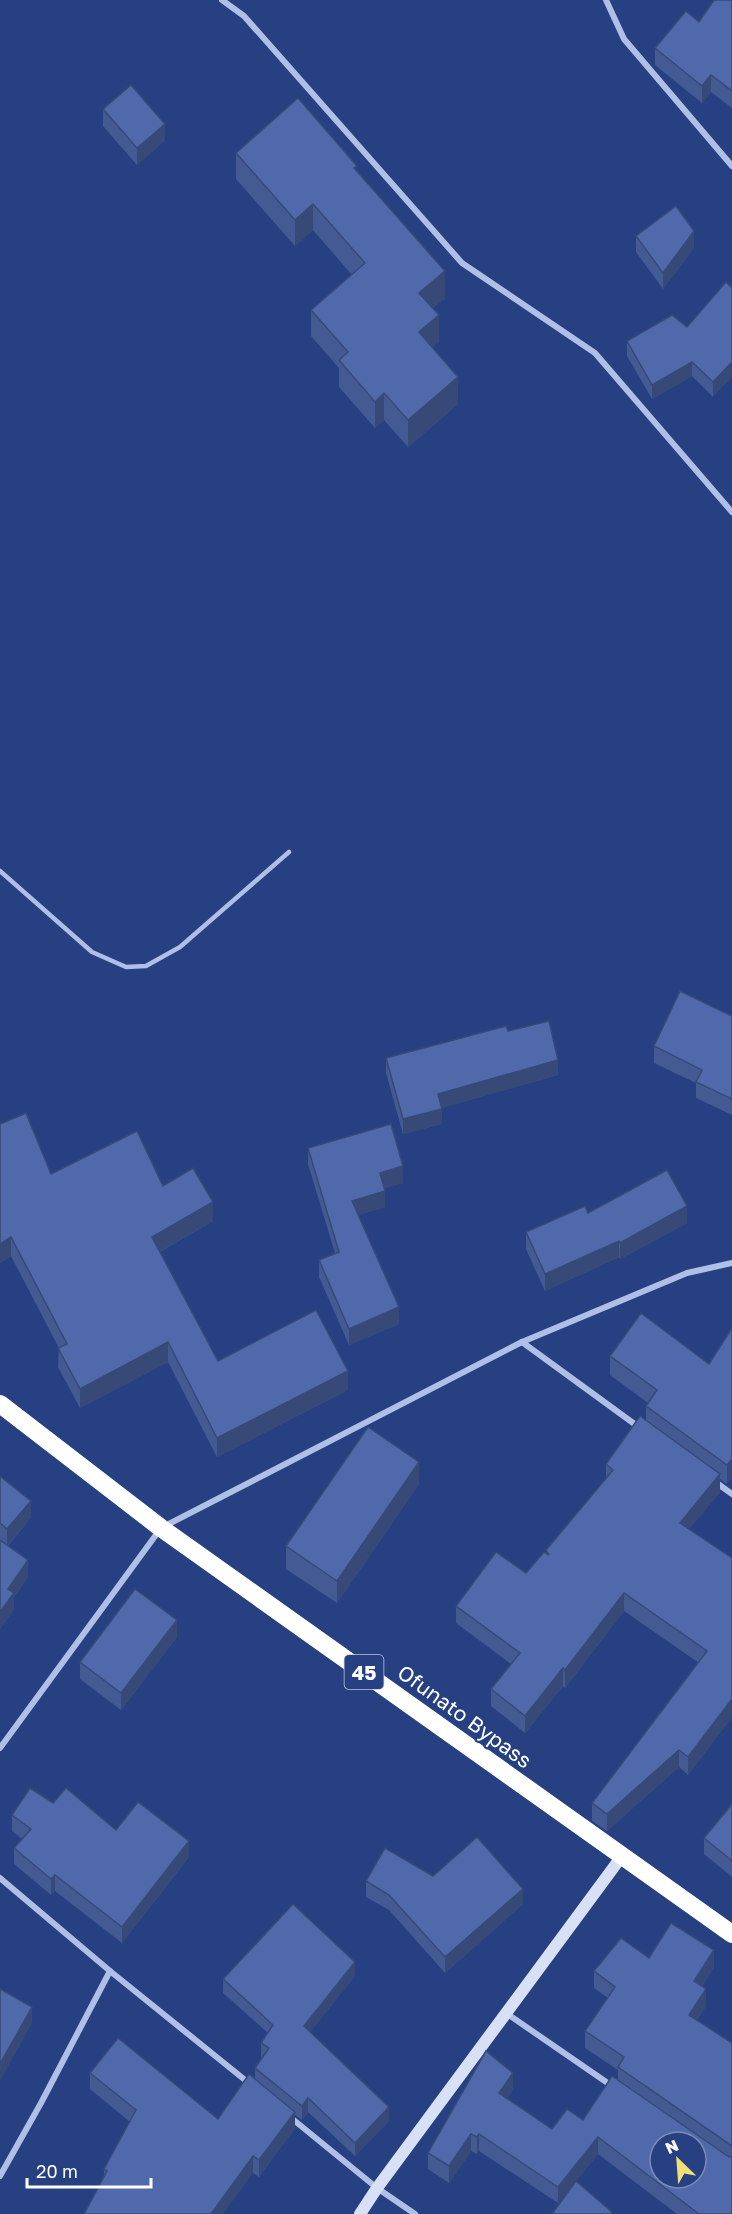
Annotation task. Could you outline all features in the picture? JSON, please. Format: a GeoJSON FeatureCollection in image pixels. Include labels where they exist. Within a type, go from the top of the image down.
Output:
{"type":"FeatureCollection","features":[{"type":"Feature","properties":{"kind":"highway","name":"Ofunato Bypass"},"geometry":{"type":"LineString","coordinates":[[0,1404],[161,1528],[732,1934]]}},
{"type":"Feature","properties":{"kind":"street"},"geometry":{"type":"LineString","coordinates":[[222,0],[244,16],[462,263],[595,353],[732,513]]}},
{"type":"Feature","properties":{"kind":"street"},"geometry":{"type":"LineString","coordinates":[[606,0],[624,39],[732,166]]}},
{"type":"Feature","properties":{"kind":"street"},"geometry":{"type":"LineString","coordinates":[[0,1748],[161,1528],[522,1342],[687,1273],[732,1263]]}},
{"type":"Feature","properties":{"kind":"street"},"geometry":{"type":"LineString","coordinates":[[522,1342],[646,1432]]}},
{"type":"Feature","properties":{"kind":"street"},"geometry":{"type":"LineString","coordinates":[[703,1474],[732,1494]]}},
{"type":"Feature","properties":{"kind":"street"},"geometry":{"type":"LineString","coordinates":[[360,2214],[622,1856]]}},
{"type":"Feature","properties":{"kind":"street"},"geometry":{"type":"LineString","coordinates":[[0,1878],[258,2091]]}},
{"type":"Feature","properties":{"kind":"street"},"geometry":{"type":"LineString","coordinates":[[0,2176],[42,2103],[110,1971]]}},
{"type":"Feature","properties":{"kind":"street"},"geometry":{"type":"LineString","coordinates":[[506,2013],[614,2088]]}},
{"type":"Feature","properties":{"kind":"street"},"geometry":{"type":"LineString","coordinates":[[285,2113],[378,2188],[416,2214]]}},
{"type":"Feature","properties":{"kind":"lane"},"geometry":{"type":"LineString","coordinates":[[0,871],[92,952],[126,967],[146,966],[180,947],[290,852]]}},
{"type":"Feature","properties":{"kind":"building"},"geometry":{"type":"Polygon","coordinates":[[[714,0],[732,0],[732,91],[711,75],[702,86],[655,48],[686,11],[699,22],[714,0]]]}},
{"type":"Feature","properties":{"kind":"building"},"geometry":{"type":"Polygon","coordinates":[[[131,85],[165,124],[137,148],[103,109],[131,85]]]}},
{"type":"Feature","properties":{"kind":"building"},"geometry":{"type":"Polygon","coordinates":[[[298,98],[357,166],[354,168],[445,271],[419,293],[439,315],[419,332],[458,377],[408,420],[384,393],[375,402],[339,360],[348,352],[311,310],[365,263],[313,204],[295,220],[236,153],[298,98]]]}},
{"type":"Feature","properties":{"kind":"building"},"geometry":{"type":"Polygon","coordinates":[[[676,206],[694,231],[663,273],[636,236],[676,206]]]}},
{"type":"Feature","properties":{"kind":"building"},"geometry":{"type":"Polygon","coordinates":[[[726,282],[732,288],[732,362],[713,382],[692,362],[652,385],[627,341],[672,315],[687,327],[726,282]]]}},
{"type":"Feature","properties":{"kind":"building"},"geometry":{"type":"Polygon","coordinates":[[[680,991],[732,1016],[732,1099],[696,1082],[702,1070],[654,1046],[680,991]]]}},
{"type":"Feature","properties":{"kind":"building"},"geometry":{"type":"Polygon","coordinates":[[[549,1021],[558,1060],[438,1094],[442,1109],[403,1119],[386,1058],[506,1026],[508,1031],[549,1021]]]}},
{"type":"Feature","properties":{"kind":"building"},"geometry":{"type":"Polygon","coordinates":[[[26,1113],[51,1174],[137,1131],[163,1186],[193,1168],[213,1202],[152,1237],[218,1361],[316,1310],[348,1371],[217,1438],[168,1342],[80,1389],[58,1348],[67,1344],[11,1237],[0,1244],[0,1124],[26,1113]]]}},
{"type":"Feature","properties":{"kind":"building"},"geometry":{"type":"Polygon","coordinates":[[[391,1124],[403,1166],[380,1173],[385,1191],[352,1201],[399,1307],[349,1329],[319,1260],[339,1252],[308,1148],[391,1124]]]}},
{"type":"Feature","properties":{"kind":"building"},"geometry":{"type":"Polygon","coordinates":[[[667,1170],[687,1206],[620,1243],[619,1241],[545,1274],[526,1232],[585,1206],[588,1213],[667,1170]]]}},
{"type":"Feature","properties":{"kind":"building"},"geometry":{"type":"Polygon","coordinates":[[[641,1313],[709,1364],[732,1328],[732,1459],[727,1465],[646,1406],[657,1390],[610,1356],[641,1313]]]}},
{"type":"Feature","properties":{"kind":"building"},"geometry":{"type":"Polygon","coordinates":[[[640,1416],[720,1474],[680,1523],[732,1558],[732,1699],[688,1757],[679,1750],[607,1814],[592,1803],[707,1651],[624,1593],[565,1670],[563,1668],[525,1716],[491,1689],[520,1653],[456,1606],[496,1552],[526,1573],[544,1552],[549,1555],[546,1550],[613,1470],[606,1464],[640,1416]]]}},
{"type":"Feature","properties":{"kind":"building"},"geometry":{"type":"Polygon","coordinates":[[[368,1427],[419,1462],[337,1581],[286,1546],[368,1427]]]}},
{"type":"Feature","properties":{"kind":"building"},"geometry":{"type":"Polygon","coordinates":[[[0,1476],[31,1501],[7,1529],[0,1523],[0,1476]]]}},
{"type":"Feature","properties":{"kind":"building"},"geometry":{"type":"Polygon","coordinates":[[[0,1540],[28,1560],[8,1589],[14,1593],[0,1612],[0,1540]]]}},
{"type":"Feature","properties":{"kind":"building"},"geometry":{"type":"Polygon","coordinates":[[[135,1589],[177,1620],[121,1693],[80,1662],[135,1589]]]}},
{"type":"Feature","properties":{"kind":"building"},"geometry":{"type":"Polygon","coordinates":[[[30,1788],[53,1803],[66,1788],[116,1830],[138,1802],[189,1841],[122,1927],[55,1875],[51,1879],[14,1848],[31,1829],[12,1815],[30,1788]]]}},
{"type":"Feature","properties":{"kind":"building"},"geometry":{"type":"Polygon","coordinates":[[[732,1804],[732,1861],[704,1838],[732,1804]]]}},
{"type":"Feature","properties":{"kind":"building"},"geometry":{"type":"Polygon","coordinates":[[[477,1837],[523,1889],[445,1957],[389,1895],[366,1881],[385,1848],[433,1876],[477,1837]]]}},
{"type":"Feature","properties":{"kind":"building"},"geometry":{"type":"Polygon","coordinates":[[[293,1904],[355,1962],[304,2026],[389,2107],[355,2143],[308,2098],[302,2106],[255,2068],[269,2048],[261,2043],[273,2025],[223,1979],[293,1904]]]}},
{"type":"Feature","properties":{"kind":"building"},"geometry":{"type":"Polygon","coordinates":[[[671,1923],[714,1950],[694,1981],[706,1989],[689,2015],[732,2043],[732,2146],[618,2067],[624,2057],[585,2031],[615,1987],[594,1971],[621,1938],[649,1958],[671,1923]]]}},
{"type":"Feature","properties":{"kind":"building"},"geometry":{"type":"Polygon","coordinates":[[[0,1989],[32,2007],[0,2064],[0,1989]]]}},
{"type":"Feature","properties":{"kind":"building"},"geometry":{"type":"Polygon","coordinates":[[[118,2038],[218,2119],[249,2074],[295,2112],[259,2160],[253,2156],[211,2214],[84,2214],[107,2171],[104,2169],[136,2110],[90,2073],[118,2038]]]}},
{"type":"Feature","properties":{"kind":"building"},"geometry":{"type":"Polygon","coordinates":[[[486,2051],[513,2073],[499,2093],[552,2129],[567,2109],[583,2120],[612,2076],[690,2130],[648,2130],[648,2175],[598,2137],[558,2187],[479,2134],[477,2137],[471,2134],[449,2166],[428,2153],[486,2051]]]}},
{"type":"Feature","properties":{"kind":"building"},"geometry":{"type":"Polygon","coordinates":[[[708,2142],[729,2157],[732,2156],[732,2214],[699,2214],[668,2190],[708,2190],[708,2142]]]}},
{"type":"Feature","properties":{"kind":"building"},"geometry":{"type":"Polygon","coordinates":[[[576,2181],[612,2212],[610,2214],[552,2214],[576,2181]]]}}]}
